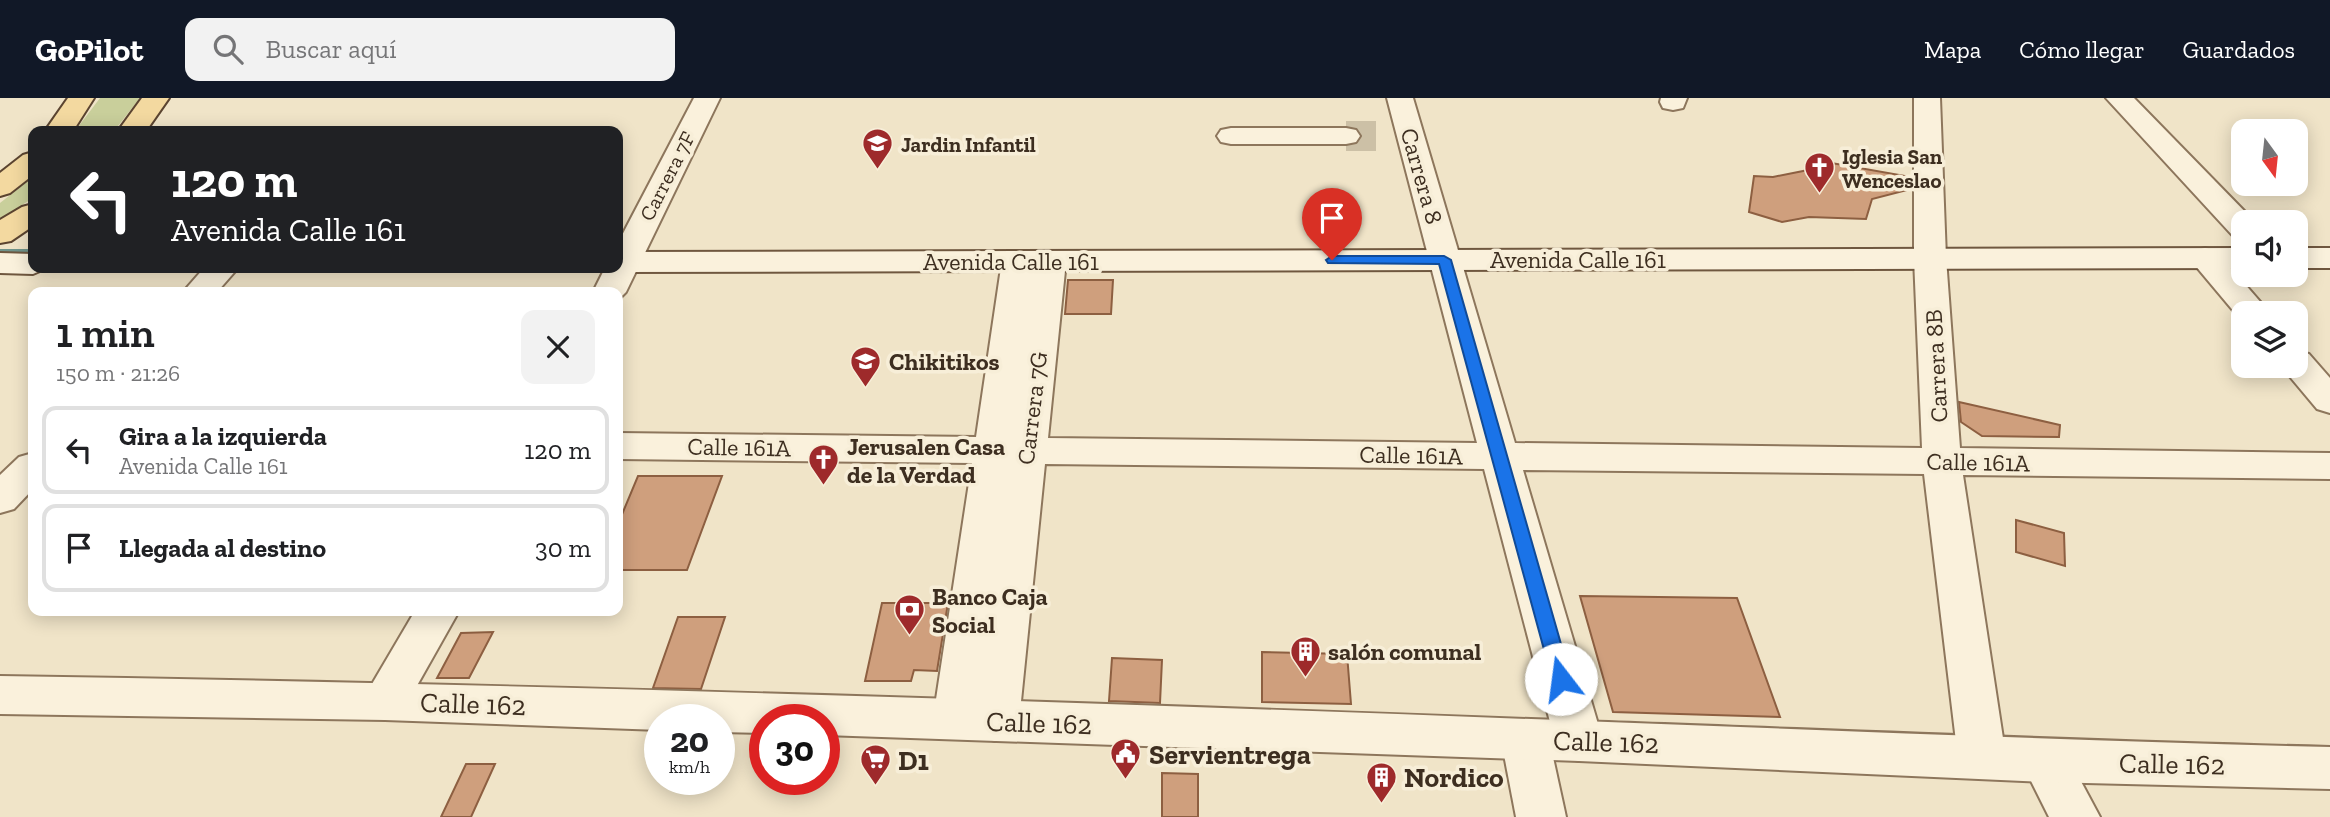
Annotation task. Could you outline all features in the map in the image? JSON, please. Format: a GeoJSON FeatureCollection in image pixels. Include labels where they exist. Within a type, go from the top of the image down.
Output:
{"type":"FeatureCollection","features":[{"type":"Feature","properties":{"kind":"main road"},"geometry":{"type":"LineString","coordinates":[[62,126],[81,98]]}},
{"type":"Feature","properties":{"kind":"main road"},"geometry":{"type":"LineString","coordinates":[[136,126],[156,98]]}},
{"type":"Feature","properties":{"kind":"main road"},"geometry":{"type":"LineString","coordinates":[[0,187],[28,165]]}},
{"type":"Feature","properties":{"kind":"main road"},"geometry":{"type":"LineString","coordinates":[[0,234],[28,216]]}},
{"type":"Feature","properties":{"kind":"street","name":"Carrera 7F"},"geometry":{"type":"LineString","coordinates":[[623,258],[707,98]]}},
{"type":"Feature","properties":{"kind":"street","name":"Carrera 8"},"geometry":{"type":"LineString","coordinates":[[1400,98],[1399,136],[1444,260],[1579,741]]}},
{"type":"Feature","properties":{"kind":"street","name":"Carrera 8B"},"geometry":{"type":"LineString","coordinates":[[1927,98],[1930,258],[1942,461],[1982,758]]}},
{"type":"Feature","properties":{"kind":"street"},"geometry":{"type":"LineString","coordinates":[[2119,98],[2231,215]]}},
{"type":"Feature","properties":{"kind":"street"},"geometry":{"type":"LineString","coordinates":[[1231,136],[1346,136]]}},
{"type":"Feature","properties":{"kind":"street"},"geometry":{"type":"LineString","coordinates":[[2205,258],[2243,301]]}},
{"type":"Feature","properties":{"kind":"street","name":"Avenida Calle 161"},"geometry":{"type":"LineString","coordinates":[[623,262],[2231,258]]}},
{"type":"Feature","properties":{"kind":"street"},"geometry":{"type":"LineString","coordinates":[[2308,258],[2330,258]]}},
{"type":"Feature","properties":{"kind":"street","name":"Carrera 7G"},"geometry":{"type":"LineString","coordinates":[[976,720],[1034,261]]}},
{"type":"Feature","properties":{"kind":"street"},"geometry":{"type":"LineString","coordinates":[[0,263],[28,264]]}},
{"type":"Feature","properties":{"kind":"street"},"geometry":{"type":"LineString","coordinates":[[204,287],[217,273]]}},
{"type":"Feature","properties":{"kind":"street"},"geometry":{"type":"LineString","coordinates":[[2308,376],[2330,401]]}},
{"type":"Feature","properties":{"kind":"street","name":"Calle 161A"},"geometry":{"type":"LineString","coordinates":[[623,446],[2330,466]]}},
{"type":"Feature","properties":{"kind":"street"},"geometry":{"type":"LineString","coordinates":[[0,499],[28,471]]}},
{"type":"Feature","properties":{"kind":"street"},"geometry":{"type":"LineString","coordinates":[[385,701],[434,616]]}},
{"type":"Feature","properties":{"kind":"street","name":"Calle 162"},"geometry":{"type":"LineString","coordinates":[[0,695],[385,701],[1525,739],[2045,761],[2330,768]]}},
{"type":"Feature","properties":{"kind":"street"},"geometry":{"type":"LineString","coordinates":[[1525,739],[1541,817]]}},
{"type":"Feature","properties":{"kind":"street"},"geometry":{"type":"LineString","coordinates":[[2045,761],[2074,817]]}},
{"type":"Feature","properties":{"kind":"green space"},"geometry":{"type":"Polygon","coordinates":[[[100,98],[140,98],[118,126],[79,126],[100,98]]]}},
{"type":"Feature","properties":{"kind":"green space"},"geometry":{"type":"Polygon","coordinates":[[[28,181],[28,201],[0,219],[0,203],[28,181]]]}},
{"type":"Feature","properties":{"kind":"building","name":"Iglesia San Wenceslao"},"geometry":{"type":"Polygon","coordinates":[[[1820,161],[1911,177],[1911,189],[1872,199],[1866,219],[1809,217],[1782,222],[1749,212],[1754,176],[1773,177],[1813,169],[1820,161]]]}},
{"type":"Feature","properties":{"kind":"building"},"geometry":{"type":"Polygon","coordinates":[[[1068,280],[1113,280],[1111,314],[1065,314],[1068,280]]]}},
{"type":"Feature","properties":{"kind":"building"},"geometry":{"type":"Polygon","coordinates":[[[1959,402],[2060,425],[2059,437],[1982,436],[1961,422],[1959,402]]]}},
{"type":"Feature","properties":{"kind":"building"},"geometry":{"type":"Polygon","coordinates":[[[638,476],[722,476],[687,570],[623,570],[623,512],[638,476]]]}},
{"type":"Feature","properties":{"kind":"building"},"geometry":{"type":"Polygon","coordinates":[[[2016,520],[2064,533],[2065,566],[2016,552],[2016,520]]]}},
{"type":"Feature","properties":{"kind":"building"},"geometry":{"type":"Polygon","coordinates":[[[1580,596],[1737,598],[1780,717],[1613,712],[1580,596]]]}},
{"type":"Feature","properties":{"kind":"building","name":"Banco Caja Social"},"geometry":{"type":"Polygon","coordinates":[[[882,603],[948,603],[937,671],[914,670],[911,681],[865,681],[882,603]]]}},
{"type":"Feature","properties":{"kind":"building"},"geometry":{"type":"Polygon","coordinates":[[[678,617],[725,617],[701,689],[653,688],[678,617]]]}},
{"type":"Feature","properties":{"kind":"building"},"geometry":{"type":"Polygon","coordinates":[[[493,632],[469,678],[437,678],[461,633],[493,632]]]}},
{"type":"Feature","properties":{"kind":"building","name":"salón comunal"},"geometry":{"type":"Polygon","coordinates":[[[1262,652],[1347,654],[1351,704],[1262,702],[1262,652]]]}},
{"type":"Feature","properties":{"kind":"building"},"geometry":{"type":"Polygon","coordinates":[[[1112,658],[1162,660],[1160,703],[1109,701],[1112,658]]]}},
{"type":"Feature","properties":{"kind":"building"},"geometry":{"type":"Polygon","coordinates":[[[466,764],[495,764],[471,817],[441,817],[466,764]]]}},
{"type":"Feature","properties":{"kind":"building"},"geometry":{"type":"Polygon","coordinates":[[[1162,773],[1198,774],[1198,817],[1162,817],[1162,773]]]}},
{"type":"Feature","properties":{"kind":"waterway"},"geometry":{"type":"LineString","coordinates":[[0,253],[28,253]]}},
{"type":"Feature","properties":{"kind":"tunnel"},"geometry":{"type":"LineString","coordinates":[[1346,136],[1388,136]]}},
{"type":"Feature","properties":{"kind":"place","name":"Jardin Infantil"},"geometry":{"type":"Point","coordinates":[878,171]}},
{"type":"Feature","properties":{"kind":"place","name":"Iglesia San Wenceslao"},"geometry":{"type":"Point","coordinates":[1819,195]}},
{"type":"Feature","properties":{"kind":"place","name":"Chikitikos"},"geometry":{"type":"Point","coordinates":[866,388]}},
{"type":"Feature","properties":{"kind":"place","name":"Jerusalen Casa de la Verdad"},"geometry":{"type":"Point","coordinates":[824,487]}},
{"type":"Feature","properties":{"kind":"place","name":"Banco Caja Social"},"geometry":{"type":"Point","coordinates":[909,637]}},
{"type":"Feature","properties":{"kind":"place","name":"salón comunal"},"geometry":{"type":"Point","coordinates":[1305,678]}},
{"type":"Feature","properties":{"kind":"place","name":"Servientrega"},"geometry":{"type":"Point","coordinates":[1126,781]}},
{"type":"Feature","properties":{"kind":"place","name":"D1"},"geometry":{"type":"Point","coordinates":[875,787]}},
{"type":"Feature","properties":{"kind":"place","name":"Nordico"},"geometry":{"type":"Point","coordinates":[1381,804]}},
{"type":"Feature","properties":{"kind":"route"},"geometry":{"type":"LineString","coordinates":[[1332,260],[1444,260],[1561,679]]}}]}
